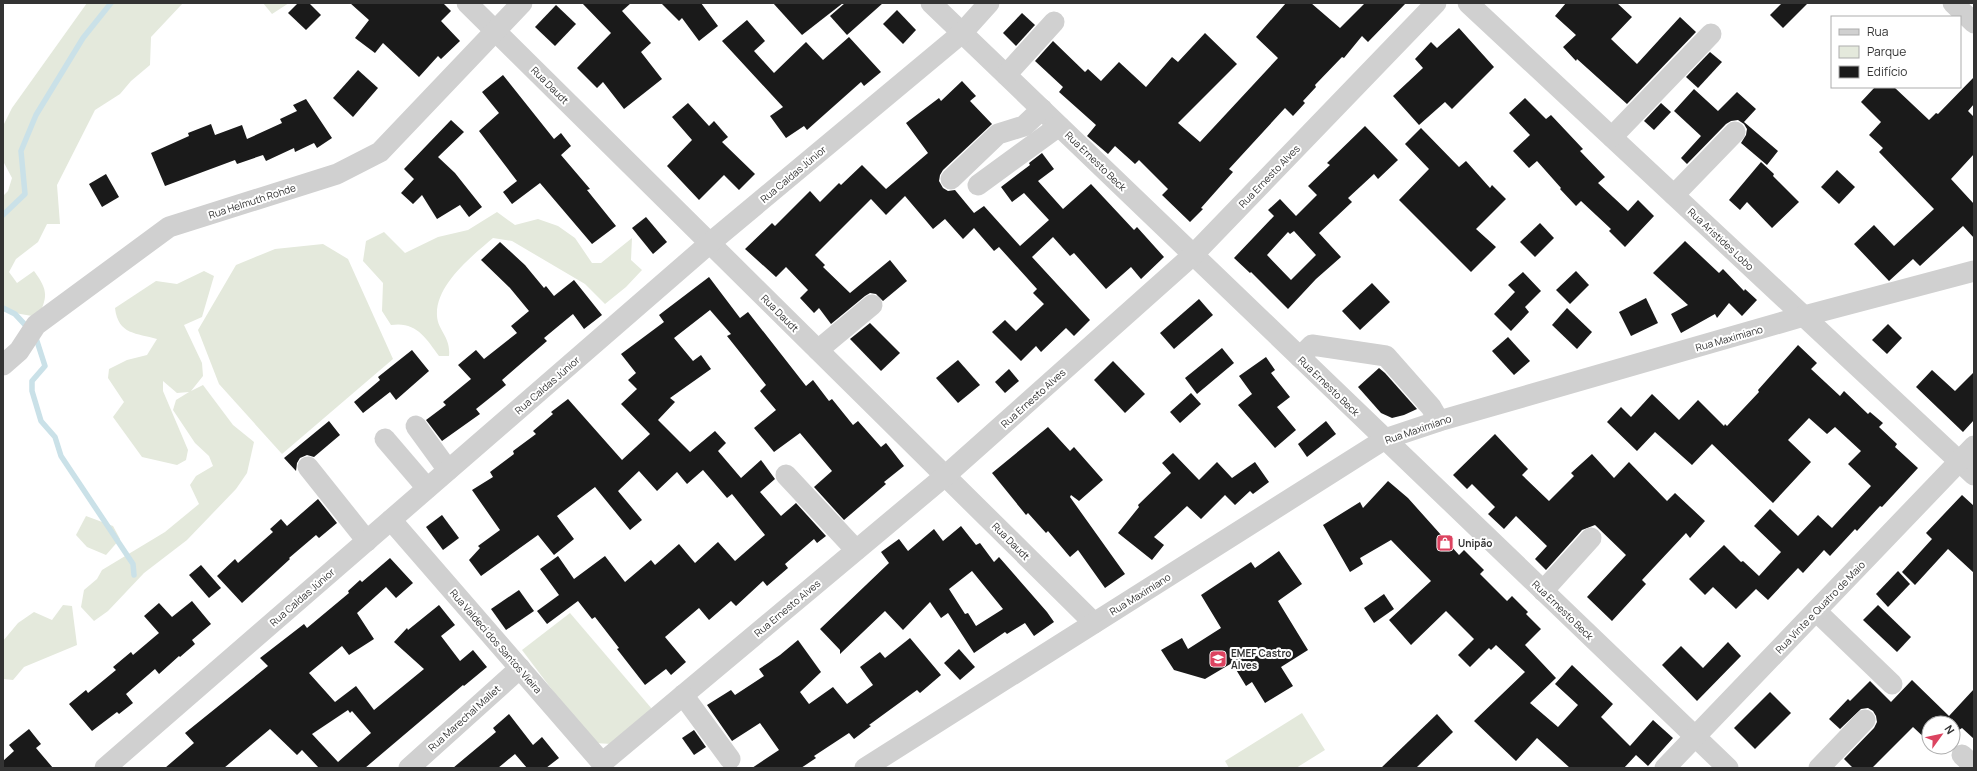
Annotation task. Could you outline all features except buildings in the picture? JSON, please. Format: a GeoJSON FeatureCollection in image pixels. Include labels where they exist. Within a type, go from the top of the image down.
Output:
{"type":"FeatureCollection","features":[{"type":"Feature","properties":{"kind":"street","name":"Rua Daudt"},"geometry":{"type":"LineString","coordinates":[[467,3],[1094,623]]}},
{"type":"Feature","properties":{"kind":"street","name":"Rua Helmuth Rohde"},"geometry":{"type":"LineString","coordinates":[[3,365],[19,351],[30,334],[169,227],[337,174],[380,152],[522,3]]}},
{"type":"Feature","properties":{"kind":"street","name":"Rua Ernesto Beck"},"geometry":{"type":"LineString","coordinates":[[931,3],[1728,768]]}},
{"type":"Feature","properties":{"kind":"street","name":"Rua Caldas Júnior"},"geometry":{"type":"LineString","coordinates":[[105,768],[710,243],[962,33],[989,3]]}},
{"type":"Feature","properties":{"kind":"street","name":"Rua Ernesto Alves"},"geometry":{"type":"LineString","coordinates":[[602,763],[945,476],[1193,255],[1436,3]]}},
{"type":"Feature","properties":{"kind":"street","name":"Rua Aristides Lobo"},"geometry":{"type":"LineString","coordinates":[[1468,3],[1967,468]]}},
{"type":"Feature","properties":{"kind":"street"},"geometry":{"type":"LineString","coordinates":[[1953,3],[1974,23]]}},
{"type":"Feature","properties":{"kind":"street"},"geometry":{"type":"LineString","coordinates":[[1006,75],[1054,22]]}},
{"type":"Feature","properties":{"kind":"street"},"geometry":{"type":"LineString","coordinates":[[1612,137],[1711,34]]}},
{"type":"Feature","properties":{"kind":"street"},"geometry":{"type":"LineString","coordinates":[[951,178],[998,134],[1024,126],[1042,109]]}},
{"type":"Feature","properties":{"kind":"street"},"geometry":{"type":"LineString","coordinates":[[978,185],[1059,126]]}},
{"type":"Feature","properties":{"kind":"street"},"geometry":{"type":"LineString","coordinates":[[1674,195],[1734,132]]}},
{"type":"Feature","properties":{"kind":"street","name":"Rua Maximiano"},"geometry":{"type":"LineString","coordinates":[[865,768],[1385,439],[1439,421],[1804,316],[1974,271]]}},
{"type":"Feature","properties":{"kind":"street"},"geometry":{"type":"LineString","coordinates":[[818,350],[872,305]]}},
{"type":"Feature","properties":{"kind":"street"},"geometry":{"type":"LineString","coordinates":[[1300,357],[1312,345],[1386,356],[1431,406],[1439,421]]}},
{"type":"Feature","properties":{"kind":"street"},"geometry":{"type":"LineString","coordinates":[[416,426],[448,470]]}},
{"type":"Feature","properties":{"kind":"street"},"geometry":{"type":"LineString","coordinates":[[385,439],[427,488]]}},
{"type":"Feature","properties":{"kind":"street","name":"Rua Vinte e Quatro de Maio"},"geometry":{"type":"LineString","coordinates":[[1665,768],[1816,611],[1967,468],[1974,446]]}},
{"type":"Feature","properties":{"kind":"street"},"geometry":{"type":"LineString","coordinates":[[308,468],[367,541]]}},
{"type":"Feature","properties":{"kind":"street"},"geometry":{"type":"LineString","coordinates":[[786,475],[856,550]]}},
{"type":"Feature","properties":{"kind":"street","name":"Rua Valdeci dos Santos Vieira"},"geometry":{"type":"LineString","coordinates":[[391,520],[602,763]]}},
{"type":"Feature","properties":{"kind":"street"},"geometry":{"type":"LineString","coordinates":[[1543,591],[1591,538]]}},
{"type":"Feature","properties":{"kind":"street"},"geometry":{"type":"LineString","coordinates":[[1816,611],[1892,684]]}},
{"type":"Feature","properties":{"kind":"street","name":"Rua Marechal Mallet"},"geometry":{"type":"LineString","coordinates":[[409,768],[520,668]]}},
{"type":"Feature","properties":{"kind":"street"},"geometry":{"type":"LineString","coordinates":[[683,695],[730,760]]}},
{"type":"Feature","properties":{"kind":"street"},"geometry":{"type":"LineString","coordinates":[[1820,768],[1865,720]]}},
{"type":"Feature","properties":{"kind":"green space"},"geometry":{"type":"Polygon","coordinates":[[[87,3],[183,3],[151,37],[150,65],[131,81],[120,94],[95,110],[57,185],[60,224],[47,224],[38,242],[16,259],[9,272],[17,283],[34,271],[39,278],[44,288],[45,298],[38,317],[3,311],[3,196],[8,191],[12,178],[3,161],[3,126],[12,108],[87,3]]]}},
{"type":"Feature","properties":{"kind":"green space"},"geometry":{"type":"Polygon","coordinates":[[[263,3],[289,3],[272,14],[263,3]]]}},
{"type":"Feature","properties":{"kind":"green space"},"geometry":{"type":"Polygon","coordinates":[[[497,212],[515,225],[538,219],[558,226],[575,238],[592,263],[601,263],[632,238],[631,260],[642,270],[626,287],[605,304],[585,284],[512,241],[493,238],[456,272],[442,293],[438,304],[437,316],[448,344],[449,356],[439,356],[420,332],[414,328],[400,324],[391,325],[382,311],[383,283],[363,261],[366,241],[384,232],[405,253],[438,237],[468,230],[497,212]]]}},
{"type":"Feature","properties":{"kind":"green space"},"geometry":{"type":"Polygon","coordinates":[[[323,244],[348,259],[393,359],[282,454],[219,384],[198,330],[236,265],[275,249],[323,244]]]}},
{"type":"Feature","properties":{"kind":"green space"},"geometry":{"type":"Polygon","coordinates":[[[204,271],[214,276],[202,317],[184,325],[202,363],[203,376],[191,391],[203,385],[233,425],[254,442],[247,473],[236,489],[187,540],[144,573],[108,611],[94,621],[81,607],[84,590],[97,579],[102,570],[165,532],[199,504],[190,485],[196,476],[213,466],[209,456],[195,443],[173,410],[176,400],[189,392],[177,393],[163,381],[163,391],[188,450],[186,460],[177,465],[142,457],[113,417],[124,402],[108,378],[109,369],[127,360],[147,355],[157,339],[136,334],[124,328],[117,317],[115,308],[156,281],[177,284],[204,271]]]}},
{"type":"Feature","properties":{"kind":"green space"},"geometry":{"type":"Polygon","coordinates":[[[86,516],[113,526],[120,539],[106,555],[87,547],[76,535],[86,516]]]}},
{"type":"Feature","properties":{"kind":"green space"},"geometry":{"type":"Polygon","coordinates":[[[63,605],[72,606],[77,645],[24,667],[13,680],[3,679],[3,641],[18,623],[34,612],[52,620],[63,605]]]}},
{"type":"Feature","properties":{"kind":"green space"},"geometry":{"type":"Polygon","coordinates":[[[570,613],[652,709],[612,744],[594,743],[587,736],[522,650],[570,613]]]}},
{"type":"Feature","properties":{"kind":"green space"},"geometry":{"type":"Polygon","coordinates":[[[1302,713],[1325,750],[1296,768],[1229,768],[1225,761],[1302,713]]]}},
{"type":"Feature","properties":{"kind":"waterway"},"geometry":{"type":"LineString","coordinates":[[3,215],[25,194],[21,151],[36,115],[83,38],[111,3]]}},
{"type":"Feature","properties":{"kind":"waterway"},"geometry":{"type":"LineString","coordinates":[[3,308],[15,314],[29,329]]}},
{"type":"Feature","properties":{"kind":"waterway"},"geometry":{"type":"LineString","coordinates":[[35,335],[45,366],[32,381],[32,391],[41,421],[55,437],[61,456],[133,564],[134,575]]}},
{"type":"Feature","properties":{"kind":"place","name":"Unipão"},"geometry":{"type":"Point","coordinates":[1445,543]}},
{"type":"Feature","properties":{"kind":"place","name":"EMEF Castro Alves"},"geometry":{"type":"Point","coordinates":[1218,659]}}]}
